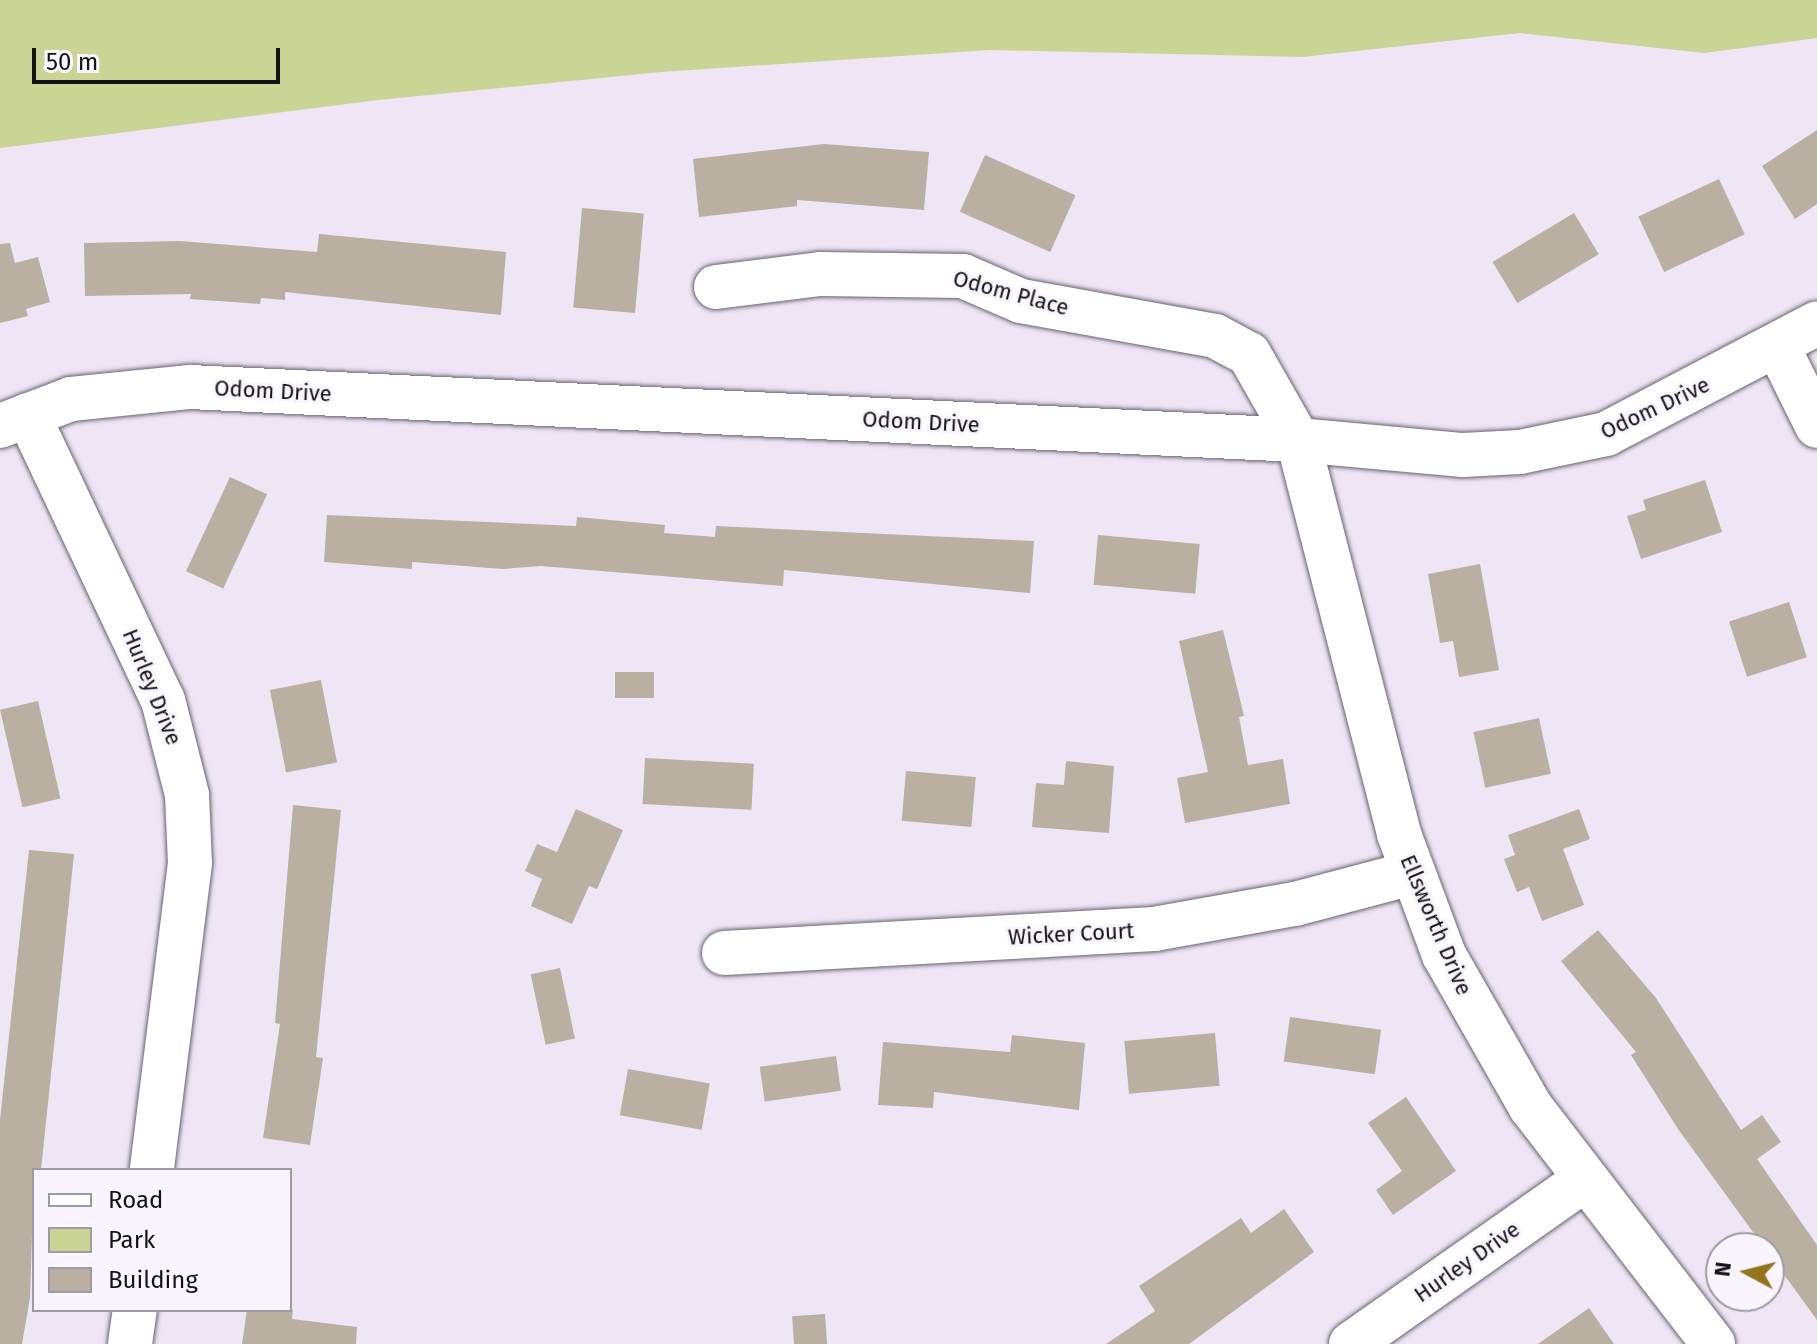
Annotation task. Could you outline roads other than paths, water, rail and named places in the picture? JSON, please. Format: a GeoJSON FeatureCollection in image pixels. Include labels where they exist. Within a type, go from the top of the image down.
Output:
{"type":"FeatureCollection","features":[{"type":"Feature","properties":{"kind":"street","name":"Odom Place"},"geometry":{"type":"LineString","coordinates":[[716,287],[820,274],[963,276],[1021,301],[1215,336],[1249,354],[1298,440]]}},
{"type":"Feature","properties":{"kind":"street","name":"Odom Drive"},"geometry":{"type":"LineString","coordinates":[[14,420],[71,399],[121,390],[190,387],[1298,440],[1463,455],[1577,442],[1635,423],[1817,323]]}},
{"type":"Feature","properties":{"kind":"street"},"geometry":{"type":"LineString","coordinates":[[1778,347],[1817,426]]}},
{"type":"Feature","properties":{"kind":"street","name":"Hurley Drive"},"geometry":{"type":"LineString","coordinates":[[14,420],[163,700],[187,795],[190,863],[152,1168]]}},
{"type":"Feature","properties":{"kind":"street","name":"Ellsworth Drive"},"geometry":{"type":"LineString","coordinates":[[1298,440],[1412,873],[1444,955],[1482,1029],[1584,1180],[1713,1344]]}},
{"type":"Feature","properties":{"kind":"street","name":"Wicker Court"},"geometry":{"type":"LineString","coordinates":[[724,953],[1154,929],[1214,922],[1412,873]]}},
{"type":"Feature","properties":{"kind":"street","name":"Hurley Drive"},"geometry":{"type":"LineString","coordinates":[[1351,1344],[1584,1180]]}},
{"type":"Feature","properties":{"kind":"street"},"geometry":{"type":"LineString","coordinates":[[130,1344],[135,1312]]}}]}
